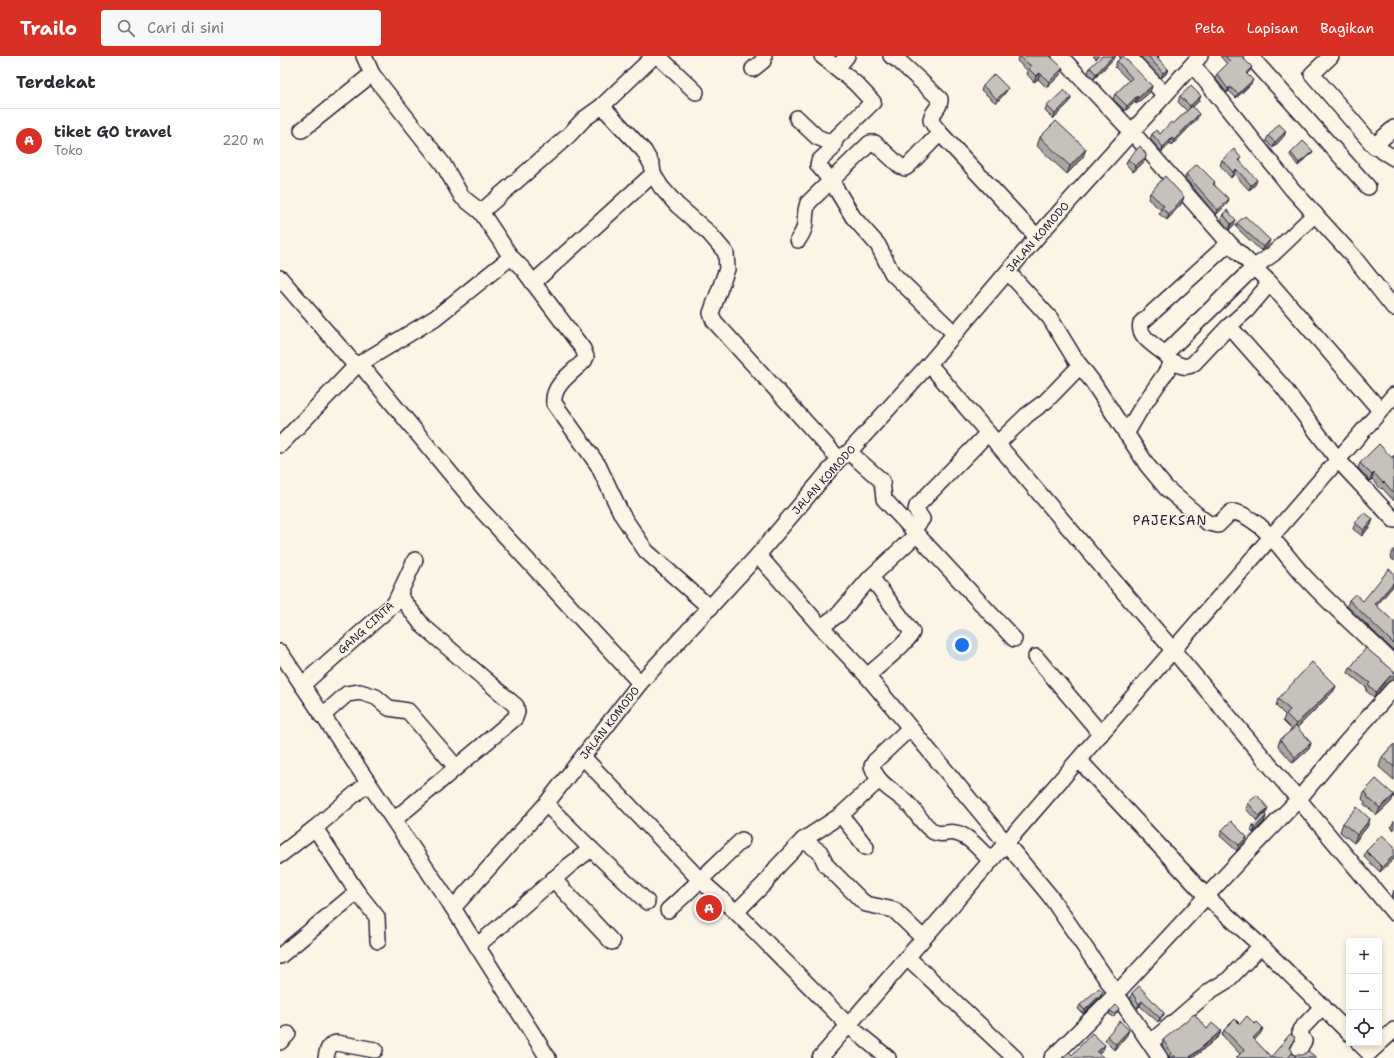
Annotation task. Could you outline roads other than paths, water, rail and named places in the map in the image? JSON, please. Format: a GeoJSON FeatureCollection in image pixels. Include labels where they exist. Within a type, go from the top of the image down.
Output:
{"type":"FeatureCollection","features":[{"type":"Feature","properties":{"kind":"street"},"geometry":{"type":"LineString","coordinates":[[364,56],[372,74],[443,164],[462,197],[481,212],[511,257],[586,353],[584,361],[558,387],[554,398],[557,408],[598,465],[622,515],[646,551],[710,608]]}},
{"type":"Feature","properties":{"kind":"street"},"geometry":{"type":"LineString","coordinates":[[481,212],[558,146],[584,119],[602,106],[654,56]]}},
{"type":"Feature","properties":{"kind":"street"},"geometry":{"type":"LineString","coordinates":[[658,56],[696,92]]}},
{"type":"Feature","properties":{"kind":"street"},"geometry":{"type":"LineString","coordinates":[[753,69],[764,61],[764,56]]}},
{"type":"Feature","properties":{"kind":"street"},"geometry":{"type":"LineString","coordinates":[[822,56],[866,94],[873,102],[836,138],[832,149],[818,163],[832,182],[852,217],[878,245],[892,273],[955,334]]}},
{"type":"Feature","properties":{"kind":"street"},"geometry":{"type":"LineString","coordinates":[[837,68],[847,56]]}},
{"type":"Feature","properties":{"kind":"street"},"geometry":{"type":"LineString","coordinates":[[891,56],[899,61],[940,99],[940,104],[931,120],[940,133],[1037,237]]}},
{"type":"Feature","properties":{"kind":"street"},"geometry":{"type":"LineString","coordinates":[[1060,56],[1132,132],[1229,243],[1270,283],[1380,410]]}},
{"type":"Feature","properties":{"kind":"street"},"geometry":{"type":"LineString","coordinates":[[1128,56],[1164,94]]}},
{"type":"Feature","properties":{"kind":"street"},"geometry":{"type":"LineString","coordinates":[[1250,56],[1368,187]]}},
{"type":"Feature","properties":{"kind":"street"},"geometry":{"type":"LineString","coordinates":[[1331,56],[1312,74],[1374,146],[1394,158]]}},
{"type":"Feature","properties":{"kind":"street"},"geometry":{"type":"LineString","coordinates":[[1197,59],[1315,214],[1352,255],[1394,308]]}},
{"type":"Feature","properties":{"kind":"street","name":"JALAN KOMODO"},"geometry":{"type":"LineString","coordinates":[[453,908],[546,804],[640,683],[710,608],[844,456],[929,364],[1037,237],[1197,59]]}},
{"type":"Feature","properties":{"kind":"street"},"geometry":{"type":"LineString","coordinates":[[302,130],[372,74]]}},
{"type":"Feature","properties":{"kind":"street"},"geometry":{"type":"LineString","coordinates":[[602,106],[644,151],[652,166],[653,174],[661,187],[677,205],[709,233],[726,253],[727,269],[711,313],[714,321],[844,456],[882,480],[884,499],[1014,639]]}},
{"type":"Feature","properties":{"kind":"street"},"geometry":{"type":"LineString","coordinates":[[797,118],[817,136],[834,144]]}},
{"type":"Feature","properties":{"kind":"street"},"geometry":{"type":"LineString","coordinates":[[1374,146],[1394,128]]}},
{"type":"Feature","properties":{"kind":"street"},"geometry":{"type":"LineString","coordinates":[[798,240],[806,224],[805,210],[808,203],[832,182],[870,143],[875,143],[904,168],[908,166],[940,133]]}},
{"type":"Feature","properties":{"kind":"street"},"geometry":{"type":"LineString","coordinates":[[533,284],[653,174]]}},
{"type":"Feature","properties":{"kind":"street"},"geometry":{"type":"LineString","coordinates":[[1126,434],[1169,358],[1253,268],[1273,254],[1315,214]]}},
{"type":"Feature","properties":{"kind":"street"},"geometry":{"type":"LineString","coordinates":[[1229,243],[1141,323],[1140,331],[1143,336],[1169,358],[1189,367],[1229,326],[1247,310],[1270,283]]}},
{"type":"Feature","properties":{"kind":"street"},"geometry":{"type":"LineString","coordinates":[[280,445],[358,365],[435,318],[511,257]]}},
{"type":"Feature","properties":{"kind":"street"},"geometry":{"type":"LineString","coordinates":[[1008,272],[1050,318],[1080,366],[1092,381],[1126,434],[1159,480],[1208,523],[1218,525],[1231,512],[1240,513],[1270,536],[1305,577],[1394,664]]}},
{"type":"Feature","properties":{"kind":"street"},"geometry":{"type":"LineString","coordinates":[[280,278],[358,365],[474,502],[640,683]]}},
{"type":"Feature","properties":{"kind":"street"},"geometry":{"type":"LineString","coordinates":[[1229,326],[1284,387],[1338,460],[1394,520]]}},
{"type":"Feature","properties":{"kind":"street"},"geometry":{"type":"LineString","coordinates":[[929,364],[1174,650],[1394,914]]}},
{"type":"Feature","properties":{"kind":"street"},"geometry":{"type":"LineString","coordinates":[[821,628],[839,614],[871,577],[915,532],[922,519],[916,510],[917,506],[992,439],[1046,401],[1080,366]]}},
{"type":"Feature","properties":{"kind":"street"},"geometry":{"type":"LineString","coordinates":[[820,1058],[991,861],[1006,841],[1079,760],[1174,650],[1270,536],[1394,395]]}},
{"type":"Feature","properties":{"kind":"street"},"geometry":{"type":"LineString","coordinates":[[758,554],[821,628],[867,676],[1006,841],[1050,896],[1116,994],[1151,1042],[1160,1058]]}},
{"type":"Feature","properties":{"kind":"street","name":"GANG CINTA"},"geometry":{"type":"LineString","coordinates":[[302,685],[395,603],[414,560]]}},
{"type":"Feature","properties":{"kind":"street"},"geometry":{"type":"LineString","coordinates":[[867,676],[891,653],[909,640],[912,632],[871,577]]}},
{"type":"Feature","properties":{"kind":"street"},"geometry":{"type":"LineString","coordinates":[[394,820],[515,718],[517,709],[423,626],[399,595]]}},
{"type":"Feature","properties":{"kind":"street"},"geometry":{"type":"LineString","coordinates":[[280,652],[453,908],[548,1058]]}},
{"type":"Feature","properties":{"kind":"street"},"geometry":{"type":"LineString","coordinates":[[1036,657],[1101,734]]}},
{"type":"Feature","properties":{"kind":"street"},"geometry":{"type":"LineString","coordinates":[[1052,1058],[1116,994],[1298,800],[1394,688]]}},
{"type":"Feature","properties":{"kind":"street"},"geometry":{"type":"LineString","coordinates":[[322,716],[347,694],[360,692],[376,697],[389,708],[408,711],[456,767]]}},
{"type":"Feature","properties":{"kind":"street"},"geometry":{"type":"LineString","coordinates":[[910,728],[875,762],[872,766],[874,773],[890,791],[906,802],[922,822],[934,832],[939,834],[954,832],[961,834],[991,861]]}},
{"type":"Feature","properties":{"kind":"street"},"geometry":{"type":"LineString","coordinates":[[583,757],[701,881],[736,912],[849,1026],[888,1058]]}},
{"type":"Feature","properties":{"kind":"street"},"geometry":{"type":"LineString","coordinates":[[1079,760],[1207,897],[1261,946],[1346,1029]]}},
{"type":"Feature","properties":{"kind":"street"},"geometry":{"type":"LineString","coordinates":[[736,912],[765,883],[777,867],[803,840],[841,815],[879,780]]}},
{"type":"Feature","properties":{"kind":"street"},"geometry":{"type":"LineString","coordinates":[[280,855],[315,828],[368,783]]}},
{"type":"Feature","properties":{"kind":"street"},"geometry":{"type":"LineString","coordinates":[[546,804],[647,902]]}},
{"type":"Feature","properties":{"kind":"street"},"geometry":{"type":"LineString","coordinates":[[841,815],[866,847]]}},
{"type":"Feature","properties":{"kind":"street"},"geometry":{"type":"LineString","coordinates":[[315,828],[357,892],[377,917],[378,942]]}},
{"type":"Feature","properties":{"kind":"street"},"geometry":{"type":"LineString","coordinates":[[668,910],[701,881],[713,867],[742,840]]}},
{"type":"Feature","properties":{"kind":"street"},"geometry":{"type":"LineString","coordinates":[[803,840],[820,852],[826,866],[861,900],[866,904],[894,910],[923,938]]}},
{"type":"Feature","properties":{"kind":"street"},"geometry":{"type":"LineString","coordinates":[[477,946],[553,879],[591,849]]}},
{"type":"Feature","properties":{"kind":"street"},"geometry":{"type":"LineString","coordinates":[[553,879],[612,942]]}},
{"type":"Feature","properties":{"kind":"street"},"geometry":{"type":"LineString","coordinates":[[280,956],[357,892]]}},
{"type":"Feature","properties":{"kind":"street"},"geometry":{"type":"LineString","coordinates":[[1151,1042],[1210,991],[1228,980],[1261,946]]}},
{"type":"Feature","properties":{"kind":"street"},"geometry":{"type":"LineString","coordinates":[[907,957],[1015,1058]]}},
{"type":"Feature","properties":{"kind":"street"},"geometry":{"type":"LineString","coordinates":[[1297,1053],[1304,1041],[1300,1034],[1300,1030],[1323,1006]]}},
{"type":"Feature","properties":{"kind":"street"},"geometry":{"type":"LineString","coordinates":[[1367,1052],[1394,1030]]}},
{"type":"Feature","properties":{"kind":"street"},"geometry":{"type":"LineString","coordinates":[[326,1058],[329,1047],[332,1044],[375,1050]]}},
{"type":"Feature","properties":{"kind":"place","name":"tiket GO travel"},"geometry":{"type":"Point","coordinates":[709,908]}},
{"type":"Feature","properties":{"kind":"district","name":"PAJEKSAN"},"geometry":{"type":"Point","coordinates":[1170,520]}}]}
